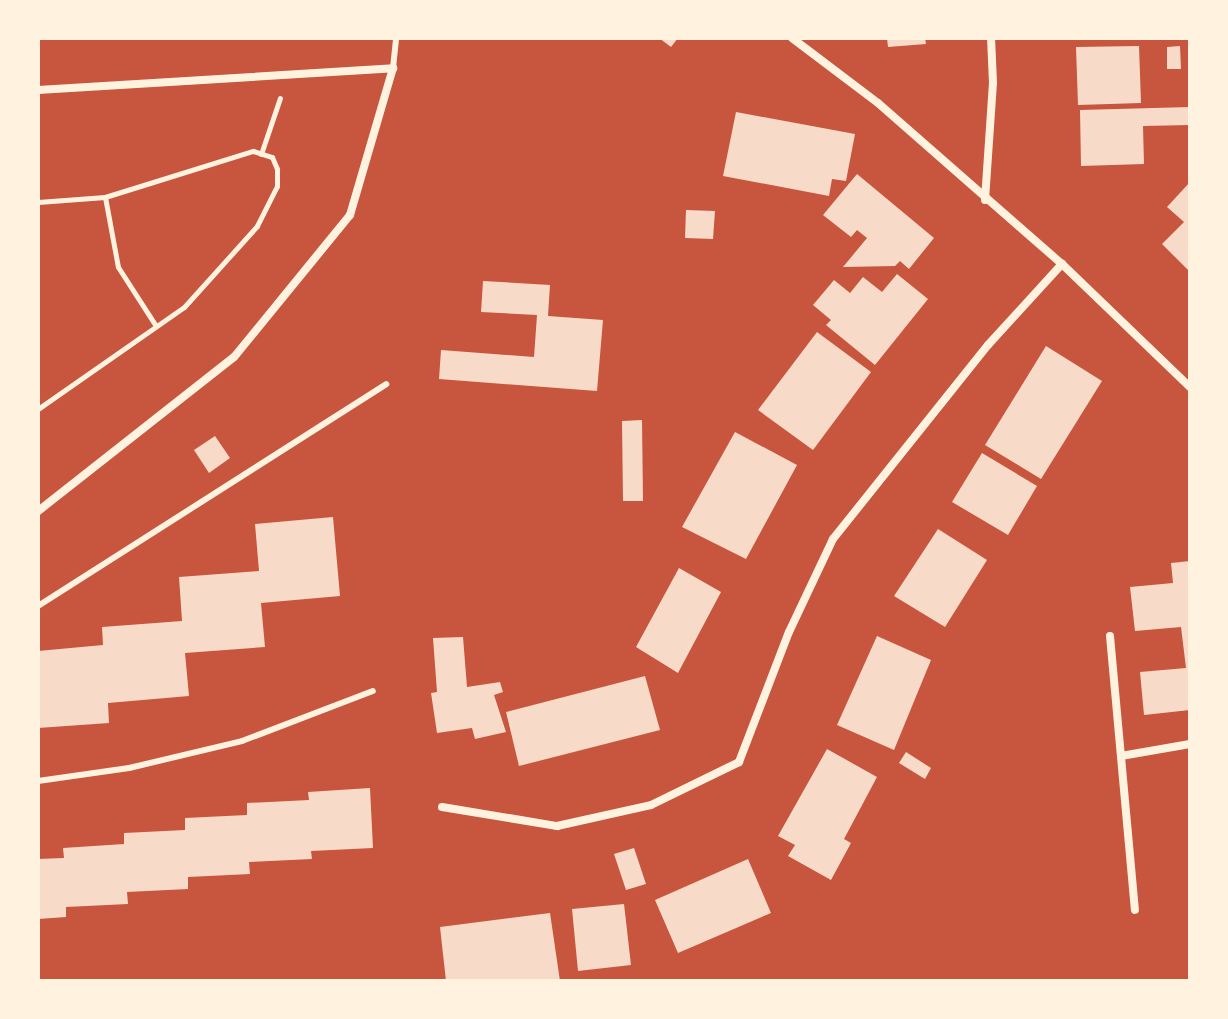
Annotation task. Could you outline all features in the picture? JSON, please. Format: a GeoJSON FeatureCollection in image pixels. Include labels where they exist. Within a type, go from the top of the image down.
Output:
{"type":"FeatureCollection","features":[{"type":"Feature","properties":{"kind":"street"},"geometry":{"type":"LineString","coordinates":[[792,38],[878,103],[985,200],[1062,264],[1190,387]]}},
{"type":"Feature","properties":{"kind":"street"},"geometry":{"type":"LineString","coordinates":[[985,200],[993,83],[991,38]]}},
{"type":"Feature","properties":{"kind":"street"},"geometry":{"type":"LineString","coordinates":[[38,90],[393,68],[350,215],[234,357],[38,511]]}},
{"type":"Feature","properties":{"kind":"street"},"geometry":{"type":"LineString","coordinates":[[442,807],[557,826],[651,805],[739,762],[789,632],[833,539],[988,345],[1062,264]]}},
{"type":"Feature","properties":{"kind":"street"},"geometry":{"type":"LineString","coordinates":[[1110,636],[1135,910]]}},
{"type":"Feature","properties":{"kind":"street"},"geometry":{"type":"LineString","coordinates":[[1121,756],[1190,744]]}},
{"type":"Feature","properties":{"kind":"lane"},"geometry":{"type":"LineString","coordinates":[[393,68],[396,38]]}},
{"type":"Feature","properties":{"kind":"lane"},"geometry":{"type":"LineString","coordinates":[[38,606],[386,384]]}},
{"type":"Feature","properties":{"kind":"lane"},"geometry":{"type":"LineString","coordinates":[[38,781],[129,768],[242,741],[373,691]]}},
{"type":"Feature","properties":{"kind":"path"},"geometry":{"type":"LineString","coordinates":[[261,154],[280,102],[280,75]]}},
{"type":"Feature","properties":{"kind":"path"},"geometry":{"type":"LineString","coordinates":[[38,202],[105,197],[219,157],[261,154],[272,157],[277,186],[257,226],[184,307],[38,409]]}},
{"type":"Feature","properties":{"kind":"path"},"geometry":{"type":"LineString","coordinates":[[105,197],[118,267],[156,326]]}},
{"type":"Feature","properties":{"kind":"building"},"geometry":{"type":"Polygon","coordinates":[[[659,38],[678,38],[671,47],[659,38]]]}},
{"type":"Feature","properties":{"kind":"building"},"geometry":{"type":"Polygon","coordinates":[[[887,38],[925,38],[926,44],[888,47],[887,38]]]}},
{"type":"Feature","properties":{"kind":"building"},"geometry":{"type":"Polygon","coordinates":[[[1139,46],[1141,103],[1078,105],[1076,47],[1139,46]]]}},
{"type":"Feature","properties":{"kind":"building"},"geometry":{"type":"Polygon","coordinates":[[[1180,46],[1181,69],[1167,69],[1167,47],[1180,46]]]}},
{"type":"Feature","properties":{"kind":"building"},"geometry":{"type":"Polygon","coordinates":[[[1190,107],[1190,125],[1143,126],[1144,164],[1081,166],[1080,110],[1190,107]]]}},
{"type":"Feature","properties":{"kind":"building"},"geometry":{"type":"Polygon","coordinates":[[[736,112],[855,134],[846,181],[832,179],[829,196],[723,176],[736,112]]]}},
{"type":"Feature","properties":{"kind":"building"},"geometry":{"type":"Polygon","coordinates":[[[857,174],[934,238],[909,269],[900,261],[895,266],[843,267],[867,238],[857,230],[851,237],[823,215],[857,174]]]}},
{"type":"Feature","properties":{"kind":"building"},"geometry":{"type":"Polygon","coordinates":[[[1190,182],[1190,272],[1162,244],[1184,222],[1167,207],[1190,182]]]}},
{"type":"Feature","properties":{"kind":"building"},"geometry":{"type":"Polygon","coordinates":[[[686,210],[715,211],[713,239],[685,238],[686,210]]]}},
{"type":"Feature","properties":{"kind":"building"},"geometry":{"type":"Polygon","coordinates":[[[897,274],[928,299],[875,365],[826,325],[831,320],[813,305],[834,280],[850,293],[863,277],[882,292],[897,274]]]}},
{"type":"Feature","properties":{"kind":"building"},"geometry":{"type":"Polygon","coordinates":[[[483,281],[550,285],[548,316],[603,320],[597,391],[439,379],[441,350],[534,357],[537,315],[481,312],[483,281]]]}},
{"type":"Feature","properties":{"kind":"building"},"geometry":{"type":"Polygon","coordinates":[[[817,332],[871,372],[813,450],[758,410],[817,332]]]}},
{"type":"Feature","properties":{"kind":"building"},"geometry":{"type":"Polygon","coordinates":[[[1046,346],[1102,381],[1041,479],[985,445],[1046,346]]]}},
{"type":"Feature","properties":{"kind":"building"},"geometry":{"type":"Polygon","coordinates":[[[642,420],[643,501],[623,501],[622,421],[642,420]]]}},
{"type":"Feature","properties":{"kind":"building"},"geometry":{"type":"Polygon","coordinates":[[[735,432],[797,465],[746,559],[682,527],[735,432]]]}},
{"type":"Feature","properties":{"kind":"building"},"geometry":{"type":"Polygon","coordinates":[[[215,436],[230,458],[209,473],[194,450],[215,436]]]}},
{"type":"Feature","properties":{"kind":"building"},"geometry":{"type":"Polygon","coordinates":[[[982,453],[1037,486],[1008,535],[952,502],[982,453]]]}},
{"type":"Feature","properties":{"kind":"building"},"geometry":{"type":"Polygon","coordinates":[[[333,517],[340,596],[261,603],[265,647],[185,653],[189,696],[108,703],[109,723],[38,728],[38,651],[103,645],[102,627],[182,621],[179,577],[259,571],[255,524],[333,517]]]}},
{"type":"Feature","properties":{"kind":"building"},"geometry":{"type":"Polygon","coordinates":[[[938,529],[987,560],[945,627],[894,596],[938,529]]]}},
{"type":"Feature","properties":{"kind":"building"},"geometry":{"type":"Polygon","coordinates":[[[1190,561],[1190,710],[1144,715],[1140,672],[1186,668],[1181,627],[1135,631],[1130,587],[1173,583],[1171,563],[1190,561]]]}},
{"type":"Feature","properties":{"kind":"building"},"geometry":{"type":"Polygon","coordinates":[[[679,568],[721,592],[678,673],[636,647],[679,568]]]}},
{"type":"Feature","properties":{"kind":"building"},"geometry":{"type":"Polygon","coordinates":[[[877,636],[931,660],[894,750],[837,725],[877,636]]]}},
{"type":"Feature","properties":{"kind":"building"},"geometry":{"type":"Polygon","coordinates":[[[463,637],[467,687],[500,682],[503,692],[494,695],[506,732],[475,739],[472,728],[437,733],[431,693],[437,692],[433,638],[463,637]]]}},
{"type":"Feature","properties":{"kind":"building"},"geometry":{"type":"Polygon","coordinates":[[[645,676],[660,730],[519,766],[506,712],[645,676]]]}},
{"type":"Feature","properties":{"kind":"building"},"geometry":{"type":"Polygon","coordinates":[[[827,749],[877,777],[844,839],[851,843],[831,880],[788,856],[795,845],[778,836],[827,749]]]}},
{"type":"Feature","properties":{"kind":"building"},"geometry":{"type":"Polygon","coordinates":[[[906,752],[931,768],[925,779],[899,763],[906,752]]]}},
{"type":"Feature","properties":{"kind":"building"},"geometry":{"type":"Polygon","coordinates":[[[370,788],[373,848],[311,851],[312,859],[249,862],[250,874],[188,877],[188,889],[127,892],[128,904],[66,907],[66,917],[38,919],[38,859],[64,858],[63,848],[124,844],[124,833],[185,830],[185,818],[247,815],[247,803],[309,800],[308,792],[370,788]]]}},
{"type":"Feature","properties":{"kind":"building"},"geometry":{"type":"Polygon","coordinates":[[[634,848],[646,884],[626,890],[614,854],[634,848]]]}},
{"type":"Feature","properties":{"kind":"building"},"geometry":{"type":"Polygon","coordinates":[[[748,859],[771,913],[678,953],[655,900],[748,859]]]}},
{"type":"Feature","properties":{"kind":"building"},"geometry":{"type":"Polygon","coordinates":[[[624,904],[631,965],[578,971],[572,909],[624,904]]]}},
{"type":"Feature","properties":{"kind":"building"},"geometry":{"type":"Polygon","coordinates":[[[550,913],[560,981],[446,981],[440,927],[550,913]]]}}]}
